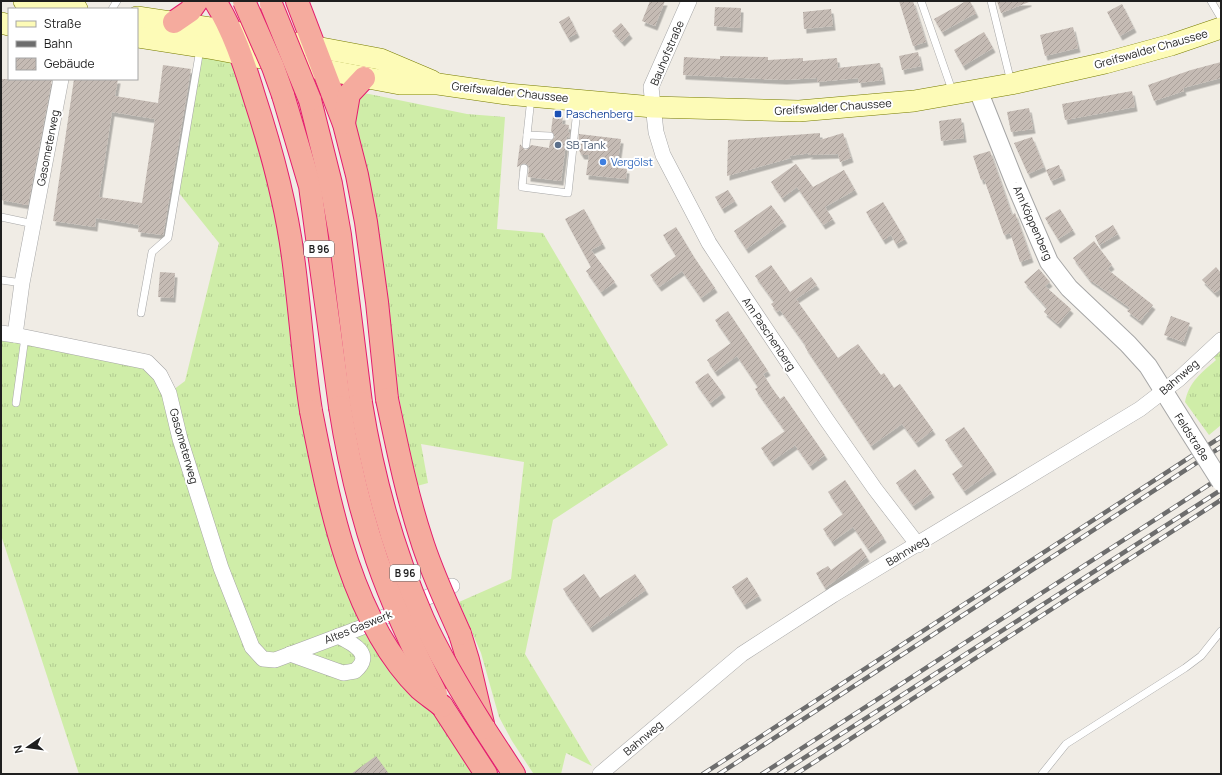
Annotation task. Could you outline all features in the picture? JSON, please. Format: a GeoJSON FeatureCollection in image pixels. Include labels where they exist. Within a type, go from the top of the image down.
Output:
{"type":"FeatureCollection","features":[{"type":"Feature","properties":{"kind":"highway"},"geometry":{"type":"LineString","coordinates":[[174,22],[192,10],[197,1]]}},
{"type":"Feature","properties":{"kind":"highway"},"geometry":{"type":"LineString","coordinates":[[215,1],[240,54],[262,117],[280,186],[293,257],[311,411],[326,486],[335,518],[355,578],[381,638],[400,665],[421,689],[442,706]]}},
{"type":"Feature","properties":{"kind":"highway","name":"B 96"},"geometry":{"type":"LineString","coordinates":[[244,1],[273,67],[283,95],[310,186],[347,452],[358,499],[377,560],[416,654],[442,706],[486,774]]}},
{"type":"Feature","properties":{"kind":"highway"},"geometry":{"type":"LineString","coordinates":[[298,1],[344,124],[357,175],[366,222],[387,399],[398,456],[414,516],[434,573],[464,647],[484,728]]}},
{"type":"Feature","properties":{"kind":"highway","name":"B 96"},"geometry":{"type":"LineString","coordinates":[[270,2],[310,100],[331,184],[340,235],[368,449],[395,546],[410,588],[438,649],[484,728],[514,774]]}},
{"type":"Feature","properties":{"kind":"highway"},"geometry":{"type":"LineString","coordinates":[[344,124],[349,94],[364,78]]}},
{"type":"Feature","properties":{"kind":"main road"},"geometry":{"type":"LineString","coordinates":[[24,1],[70,8]]}},
{"type":"Feature","properties":{"kind":"main road","name":"Greifswalder Chaussee"},"geometry":{"type":"LineString","coordinates":[[138,17],[230,30],[380,59],[438,84]]}},
{"type":"Feature","properties":{"kind":"main road","name":"Greifswalder Chaussee"},"geometry":{"type":"LineString","coordinates":[[138,37],[201,47],[400,84],[438,84],[653,107],[800,111],[914,101],[953,95],[980,96],[1011,84],[1111,61],[1179,42],[1221,28]]}},
{"type":"Feature","properties":{"kind":"street","name":"Bauhofstraße"},"geometry":{"type":"LineString","coordinates":[[653,107],[651,87],[689,1]]}},
{"type":"Feature","properties":{"kind":"street","name":"Gasometerweg"},"geometry":{"type":"LineString","coordinates":[[61,80],[22,283],[14,335],[147,362],[160,375],[169,393],[180,439],[221,568],[252,647],[263,659]]}},
{"type":"Feature","properties":{"kind":"street","name":"Am Köppenberg"},"geometry":{"type":"LineString","coordinates":[[980,96],[1015,183],[1050,262],[1069,288],[1141,358],[1164,391]]}},
{"type":"Feature","properties":{"kind":"street","name":"Am Paschenberg"},"geometry":{"type":"LineString","coordinates":[[653,107],[656,132],[663,155],[709,243],[826,419],[875,489],[918,545]]}},
{"type":"Feature","properties":{"kind":"street","name":"Bahnweg"},"geometry":{"type":"LineString","coordinates":[[600,774],[742,654],[833,595],[918,545],[1140,409],[1164,391],[1221,340]]}},
{"type":"Feature","properties":{"kind":"street","name":"Feldstraße"},"geometry":{"type":"LineString","coordinates":[[1164,391],[1221,482]]}},
{"type":"Feature","properties":{"kind":"street","name":"Altes Gaswerk"},"geometry":{"type":"LineString","coordinates":[[263,659],[275,660],[338,636],[452,586]]}},
{"type":"Feature","properties":{"kind":"street"},"geometry":{"type":"LineString","coordinates":[[290,654],[343,673],[355,671],[362,663],[361,653],[357,646],[338,636]]}},
{"type":"Feature","properties":{"kind":"lane"},"geometry":{"type":"LineString","coordinates":[[921,1],[953,95]]}},
{"type":"Feature","properties":{"kind":"lane"},"geometry":{"type":"LineString","coordinates":[[991,1],[1011,84]]}},
{"type":"Feature","properties":{"kind":"lane"},"geometry":{"type":"LineString","coordinates":[[1211,1],[1221,18]]}},
{"type":"Feature","properties":{"kind":"lane"},"geometry":{"type":"LineString","coordinates":[[141,313],[152,252],[168,238],[201,47]]}},
{"type":"Feature","properties":{"kind":"lane"},"geometry":{"type":"LineString","coordinates":[[526,145],[531,95]]}},
{"type":"Feature","properties":{"kind":"lane"},"geometry":{"type":"LineString","coordinates":[[524,168],[522,187],[568,193],[571,138],[578,99]]}},
{"type":"Feature","properties":{"kind":"lane"},"geometry":{"type":"LineString","coordinates":[[527,135],[550,136]]}},
{"type":"Feature","properties":{"kind":"lane"},"geometry":{"type":"LineString","coordinates":[[1,217],[34,224]]}},
{"type":"Feature","properties":{"kind":"lane"},"geometry":{"type":"LineString","coordinates":[[1,280],[22,283]]}},
{"type":"Feature","properties":{"kind":"lane"},"geometry":{"type":"LineString","coordinates":[[14,335],[16,403]]}},
{"type":"Feature","properties":{"kind":"lane"},"geometry":{"type":"LineString","coordinates":[[1042,774],[1066,744],[1185,668],[1201,656],[1221,631]]}},
{"type":"Feature","properties":{"kind":"green space"},"geometry":{"type":"Polygon","coordinates":[[[201,47],[240,54],[261,117],[305,375],[366,606],[486,774],[79,774],[1,535],[1,333],[147,362],[169,393],[185,381],[219,243],[175,188],[201,47]]]}},
{"type":"Feature","properties":{"kind":"green space"},"geometry":{"type":"Polygon","coordinates":[[[364,93],[467,114],[505,117],[497,229],[543,233],[668,445],[553,520],[525,654],[592,766],[566,753],[561,774],[533,773],[512,741],[499,717],[481,653],[459,602],[511,579],[524,462],[421,444],[428,483],[417,486],[397,386],[391,329],[368,188],[353,125],[355,100],[364,93]]]}},
{"type":"Feature","properties":{"kind":"green space"},"geometry":{"type":"Polygon","coordinates":[[[1221,350],[1221,425],[1209,435],[1185,402],[1189,389],[1196,378],[1216,360],[1213,356],[1221,350]]]}},
{"type":"Feature","properties":{"kind":"building"},"geometry":{"type":"Polygon","coordinates":[[[650,1],[665,1],[655,26],[642,21],[650,1]]]}},
{"type":"Feature","properties":{"kind":"building"},"geometry":{"type":"Polygon","coordinates":[[[899,1],[913,1],[926,42],[913,46],[899,1]]]}},
{"type":"Feature","properties":{"kind":"building"},"geometry":{"type":"Polygon","coordinates":[[[966,1],[970,1],[976,13],[942,32],[934,19],[966,1]]]}},
{"type":"Feature","properties":{"kind":"building"},"geometry":{"type":"Polygon","coordinates":[[[997,1],[1029,1],[1029,2],[1001,13],[997,1]]]}},
{"type":"Feature","properties":{"kind":"building"},"geometry":{"type":"Polygon","coordinates":[[[1122,4],[1134,28],[1120,36],[1107,12],[1122,4]]]}},
{"type":"Feature","properties":{"kind":"building"},"geometry":{"type":"Polygon","coordinates":[[[715,7],[741,8],[740,28],[714,26],[715,7]]]}},
{"type":"Feature","properties":{"kind":"building"},"geometry":{"type":"Polygon","coordinates":[[[831,9],[833,26],[804,29],[803,12],[831,9]]]}},
{"type":"Feature","properties":{"kind":"building"},"geometry":{"type":"Polygon","coordinates":[[[569,16],[577,33],[568,38],[559,22],[569,16]]]}},
{"type":"Feature","properties":{"kind":"building"},"geometry":{"type":"Polygon","coordinates":[[[621,23],[630,34],[622,42],[612,31],[621,23]]]}},
{"type":"Feature","properties":{"kind":"building"},"geometry":{"type":"Polygon","coordinates":[[[1073,27],[1078,48],[1045,56],[1040,35],[1073,27]]]}},
{"type":"Feature","properties":{"kind":"building"},"geometry":{"type":"Polygon","coordinates":[[[984,32],[993,48],[963,66],[954,50],[984,32]]]}},
{"type":"Feature","properties":{"kind":"building"},"geometry":{"type":"Polygon","coordinates":[[[918,52],[921,66],[902,70],[899,56],[918,52]]]}},
{"type":"Feature","properties":{"kind":"building"},"geometry":{"type":"Polygon","coordinates":[[[720,56],[768,57],[768,60],[803,58],[803,61],[837,58],[838,68],[880,63],[883,80],[859,83],[858,78],[817,82],[817,78],[784,80],[683,75],[684,57],[720,59],[720,56]]]}},
{"type":"Feature","properties":{"kind":"building"},"geometry":{"type":"Polygon","coordinates":[[[1221,62],[1221,78],[1183,88],[1184,91],[1154,101],[1148,85],[1191,70],[1221,62]]]}},
{"type":"Feature","properties":{"kind":"building"},"geometry":{"type":"Polygon","coordinates":[[[163,65],[191,69],[163,235],[138,232],[139,225],[96,218],[95,227],[53,221],[74,80],[118,80],[115,96],[158,103],[163,65]],[[112,112],[99,197],[142,203],[155,119],[112,112]]]}},
{"type":"Feature","properties":{"kind":"building"},"geometry":{"type":"Polygon","coordinates":[[[1,79],[52,80],[28,205],[1,200],[1,79]]]}},
{"type":"Feature","properties":{"kind":"building"},"geometry":{"type":"Polygon","coordinates":[[[1132,91],[1135,107],[1065,120],[1062,104],[1132,91]]]}},
{"type":"Feature","properties":{"kind":"building"},"geometry":{"type":"Polygon","coordinates":[[[1029,108],[1033,129],[1011,132],[1007,112],[1029,108]]]}},
{"type":"Feature","properties":{"kind":"building"},"geometry":{"type":"Polygon","coordinates":[[[553,116],[563,116],[562,124],[569,125],[568,132],[570,133],[569,138],[567,136],[561,181],[528,177],[529,166],[525,163],[517,167],[520,144],[525,150],[531,145],[549,148],[550,141],[555,137],[551,131],[553,116]]]}},
{"type":"Feature","properties":{"kind":"building"},"geometry":{"type":"Polygon","coordinates":[[[961,118],[964,138],[941,141],[939,121],[961,118]]]}},
{"type":"Feature","properties":{"kind":"building"},"geometry":{"type":"Polygon","coordinates":[[[820,133],[820,140],[843,133],[851,158],[840,162],[838,154],[808,155],[811,153],[789,156],[791,158],[727,176],[728,140],[820,133]]]}},
{"type":"Feature","properties":{"kind":"building","name":"Vergölst"},"geometry":{"type":"Polygon","coordinates":[[[579,134],[621,139],[617,168],[627,169],[626,179],[586,175],[589,155],[582,155],[578,149],[579,134]]]}},
{"type":"Feature","properties":{"kind":"building"},"geometry":{"type":"Polygon","coordinates":[[[1032,137],[1044,167],[1028,174],[1014,143],[1032,137]]]}},
{"type":"Feature","properties":{"kind":"building"},"geometry":{"type":"Polygon","coordinates":[[[990,151],[1012,215],[1015,213],[1031,258],[1020,262],[1010,233],[1004,235],[984,179],[981,180],[973,156],[990,151]]]}},
{"type":"Feature","properties":{"kind":"building"},"geometry":{"type":"Polygon","coordinates":[[[796,164],[813,187],[844,170],[855,190],[825,207],[833,219],[823,225],[797,187],[782,198],[771,182],[796,164]]]}},
{"type":"Feature","properties":{"kind":"building"},"geometry":{"type":"Polygon","coordinates":[[[1059,165],[1063,176],[1051,181],[1046,170],[1059,165]]]}},
{"type":"Feature","properties":{"kind":"building"},"geometry":{"type":"Polygon","coordinates":[[[728,190],[735,201],[722,209],[715,197],[728,190]]]}},
{"type":"Feature","properties":{"kind":"building"},"geometry":{"type":"Polygon","coordinates":[[[883,202],[905,239],[896,244],[891,235],[883,240],[866,212],[883,202]]]}},
{"type":"Feature","properties":{"kind":"building"},"geometry":{"type":"Polygon","coordinates":[[[771,205],[784,222],[746,249],[734,231],[771,205]]]}},
{"type":"Feature","properties":{"kind":"building"},"geometry":{"type":"Polygon","coordinates":[[[584,209],[603,244],[591,250],[615,282],[601,292],[586,271],[591,267],[565,219],[584,209]]]}},
{"type":"Feature","properties":{"kind":"building"},"geometry":{"type":"Polygon","coordinates":[[[1060,209],[1073,230],[1058,239],[1045,218],[1060,209]]]}},
{"type":"Feature","properties":{"kind":"building"},"geometry":{"type":"Polygon","coordinates":[[[1113,225],[1118,234],[1099,245],[1095,236],[1113,225]]]}},
{"type":"Feature","properties":{"kind":"building"},"geometry":{"type":"Polygon","coordinates":[[[676,227],[715,288],[701,298],[682,271],[659,287],[650,275],[676,256],[663,235],[676,227]]]}},
{"type":"Feature","properties":{"kind":"building"},"geometry":{"type":"Polygon","coordinates":[[[1094,241],[1112,265],[1107,269],[1153,305],[1140,321],[1127,311],[1130,308],[1089,279],[1073,258],[1094,241]]]}},
{"type":"Feature","properties":{"kind":"building"},"geometry":{"type":"Polygon","coordinates":[[[771,265],[790,292],[811,277],[817,285],[796,299],[838,358],[858,344],[881,375],[884,373],[894,388],[900,384],[933,430],[916,443],[902,424],[871,446],[805,347],[806,346],[780,310],[777,312],[771,304],[774,302],[755,276],[771,265]]]}},
{"type":"Feature","properties":{"kind":"building"},"geometry":{"type":"Polygon","coordinates":[[[1216,267],[1221,273],[1221,288],[1215,293],[1202,280],[1216,267]]]}},
{"type":"Feature","properties":{"kind":"building"},"geometry":{"type":"Polygon","coordinates":[[[1039,269],[1050,282],[1045,286],[1071,309],[1058,324],[1044,312],[1047,308],[1024,282],[1039,269]]]}},
{"type":"Feature","properties":{"kind":"building"},"geometry":{"type":"Polygon","coordinates":[[[160,272],[175,273],[173,298],[158,297],[160,272]]]}},
{"type":"Feature","properties":{"kind":"building"},"geometry":{"type":"Polygon","coordinates":[[[728,311],[768,371],[763,374],[772,388],[780,399],[784,396],[825,455],[810,466],[795,445],[771,462],[761,448],[785,431],[755,389],[758,387],[737,356],[715,372],[707,360],[731,343],[715,320],[728,311]]]}},
{"type":"Feature","properties":{"kind":"building"},"geometry":{"type":"Polygon","coordinates":[[[1171,316],[1190,323],[1183,342],[1164,335],[1171,316]]]}},
{"type":"Feature","properties":{"kind":"building"},"geometry":{"type":"Polygon","coordinates":[[[708,373],[723,393],[710,403],[695,382],[708,373]]]}},
{"type":"Feature","properties":{"kind":"building"},"geometry":{"type":"Polygon","coordinates":[[[964,427],[994,470],[964,491],[952,474],[963,466],[945,440],[964,427]]]}},
{"type":"Feature","properties":{"kind":"building"},"geometry":{"type":"Polygon","coordinates":[[[915,469],[932,493],[913,506],[896,483],[915,469]]]}},
{"type":"Feature","properties":{"kind":"building"},"geometry":{"type":"Polygon","coordinates":[[[845,480],[884,538],[868,549],[853,527],[832,542],[823,529],[843,514],[828,492],[845,480]]]}},
{"type":"Feature","properties":{"kind":"building"},"geometry":{"type":"Polygon","coordinates":[[[861,548],[867,557],[825,588],[816,573],[828,566],[831,570],[861,548]]]}},
{"type":"Feature","properties":{"kind":"building"},"geometry":{"type":"Polygon","coordinates":[[[584,574],[600,598],[635,574],[646,590],[590,628],[563,589],[584,574]]]}},
{"type":"Feature","properties":{"kind":"building"},"geometry":{"type":"Polygon","coordinates":[[[747,577],[759,596],[744,605],[732,587],[747,577]]]}},
{"type":"Feature","properties":{"kind":"building"},"geometry":{"type":"Polygon","coordinates":[[[376,756],[389,774],[351,774],[376,756]]]}},
{"type":"Feature","properties":{"kind":"railway"},"geometry":{"type":"LineString","coordinates":[[703,774],[1221,437]]}},
{"type":"Feature","properties":{"kind":"railway"},"geometry":{"type":"LineString","coordinates":[[719,774],[1221,447]]}},
{"type":"Feature","properties":{"kind":"railway"},"geometry":{"type":"LineString","coordinates":[[762,774],[1221,477]]}},
{"type":"Feature","properties":{"kind":"railway"},"geometry":{"type":"LineString","coordinates":[[779,774],[1221,490]]}},
{"type":"Feature","properties":{"kind":"railway"},"geometry":{"type":"LineString","coordinates":[[796,774],[1221,500]]}},
{"type":"Feature","properties":{"kind":"place","name":"Paschenberg"},"geometry":{"type":"Point","coordinates":[558,114]}},
{"type":"Feature","properties":{"kind":"place","name":"SB Tank"},"geometry":{"type":"Point","coordinates":[558,145]}},
{"type":"Feature","properties":{"kind":"place","name":"Vergölst"},"geometry":{"type":"Point","coordinates":[603,162]}}]}
